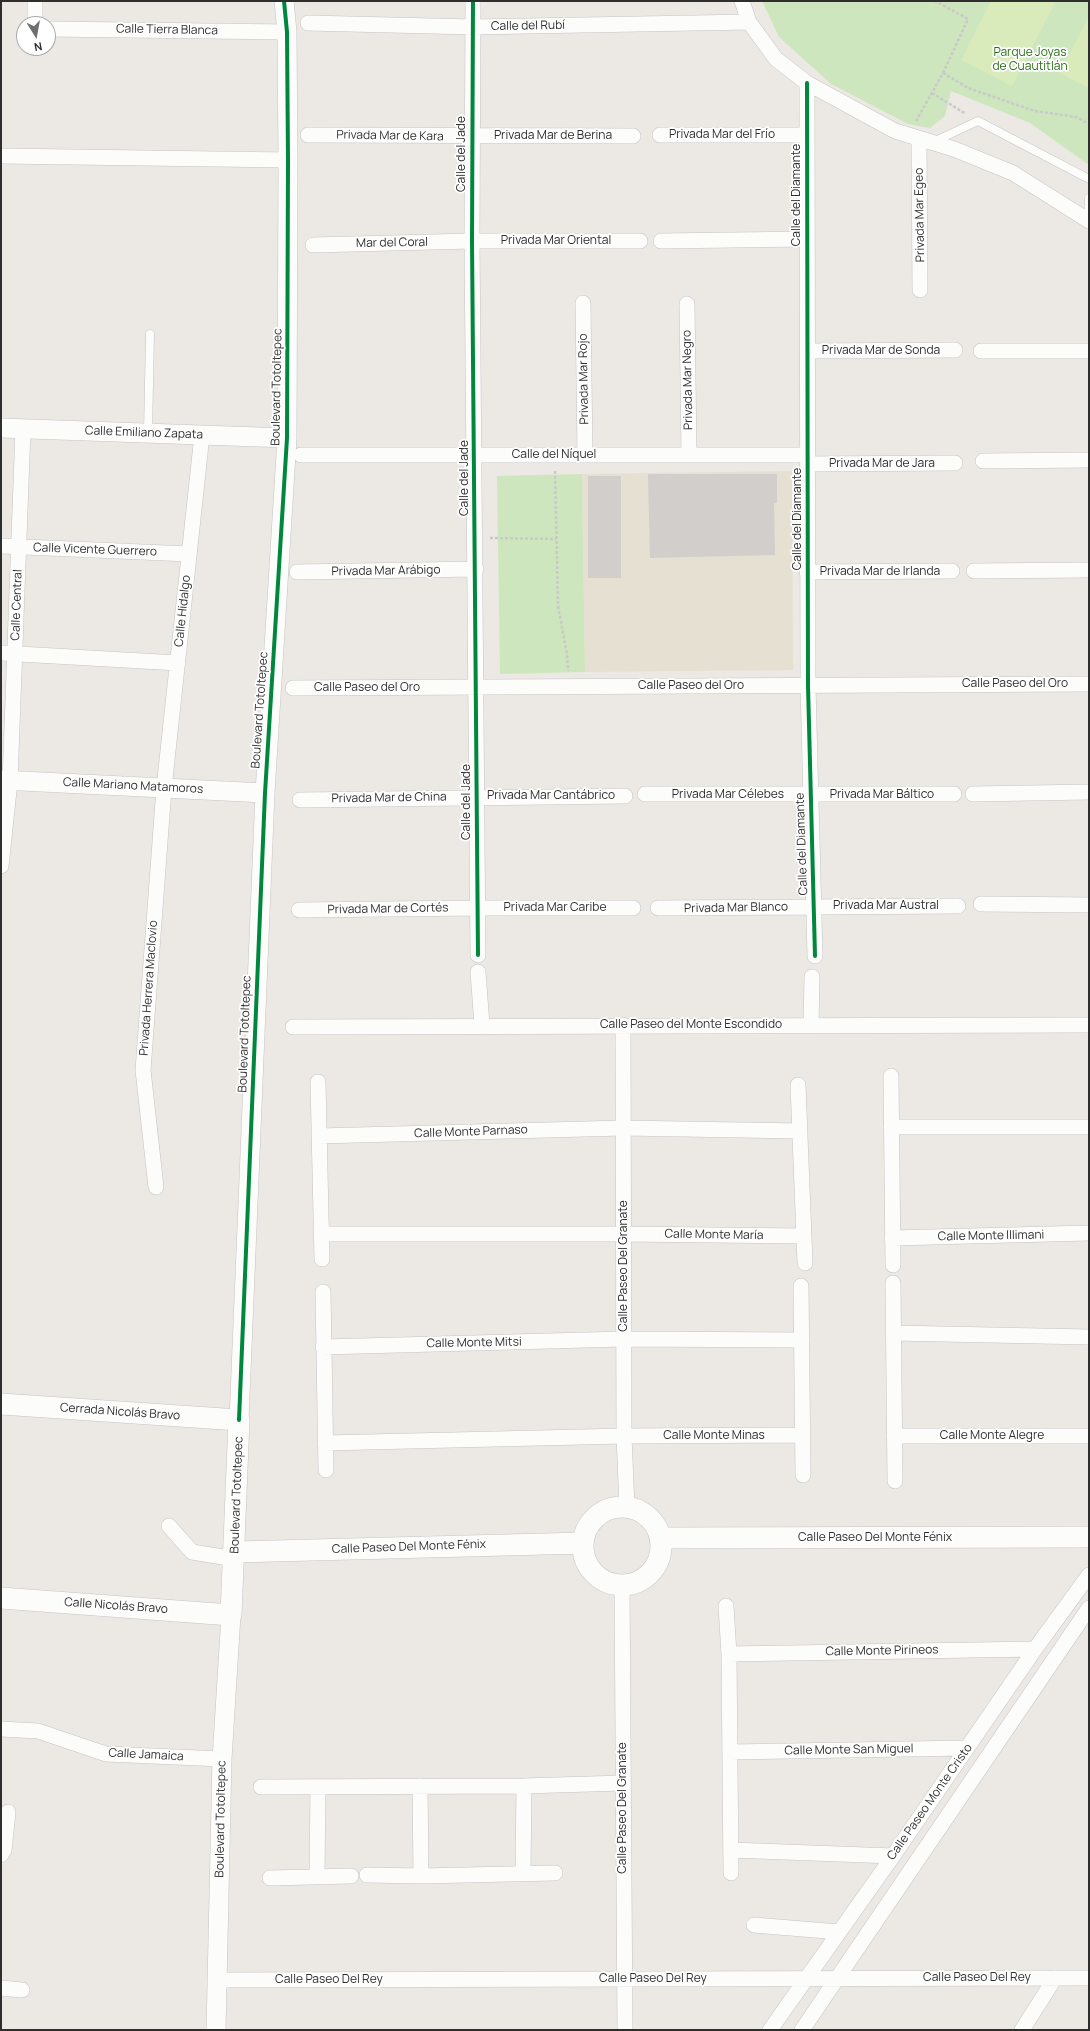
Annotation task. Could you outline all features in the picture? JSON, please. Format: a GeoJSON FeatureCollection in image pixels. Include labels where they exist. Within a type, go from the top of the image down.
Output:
{"type":"FeatureCollection","features":[{"type":"Feature","properties":{"kind":"main road","name":"Cerrada Nicolás Bravo"},"geometry":{"type":"LineString","coordinates":[[1,1404],[239,1420]]}},
{"type":"Feature","properties":{"kind":"main road","name":"Boulevard Totoltepec"},"geometry":{"type":"LineString","coordinates":[[232,1615],[239,1420]]}},
{"type":"Feature","properties":{"kind":"main road"},"geometry":{"type":"LineString","coordinates":[[615,1507],[628,1507],[639,1510],[649,1517],[661,1538],[661,1550],[658,1561],[652,1571],[644,1578],[634,1583],[622,1585],[609,1583],[598,1577],[589,1567],[584,1555],[583,1542],[586,1530],[593,1519],[603,1512],[615,1507]]}},
{"type":"Feature","properties":{"kind":"main road","name":"Calle Paseo Del Monte Fénix"},"geometry":{"type":"LineString","coordinates":[[661,1538],[1089,1537]]}},
{"type":"Feature","properties":{"kind":"main road","name":"Calle Paseo Del Monte Fénix"},"geometry":{"type":"LineString","coordinates":[[235,1556],[583,1542]]}},
{"type":"Feature","properties":{"kind":"main road","name":"Calle Nicolás Bravo"},"geometry":{"type":"LineString","coordinates":[[1,1598],[232,1615]]}},
{"type":"Feature","properties":{"kind":"street"},"geometry":{"type":"LineString","coordinates":[[35,1],[35,16]]}},
{"type":"Feature","properties":{"kind":"street","name":"Boulevard Totoltepec"},"geometry":{"type":"LineString","coordinates":[[239,1420],[265,793],[287,438],[288,160],[287,32],[284,1]]}},
{"type":"Feature","properties":{"kind":"street","name":"Calle del Jade"},"geometry":{"type":"LineString","coordinates":[[473,1],[472,241],[476,569],[478,955]]}},
{"type":"Feature","properties":{"kind":"street"},"geometry":{"type":"LineString","coordinates":[[742,1],[749,22],[776,59],[807,83],[895,131],[1013,173],[1089,221]]}},
{"type":"Feature","properties":{"kind":"street","name":"Calle del Rubí"},"geometry":{"type":"LineString","coordinates":[[308,23],[473,27],[749,22]]}},
{"type":"Feature","properties":{"kind":"street","name":"Calle Tierra Blanca"},"geometry":{"type":"LineString","coordinates":[[56,29],[287,32]]}},
{"type":"Feature","properties":{"kind":"street","name":"Calle del Diamante"},"geometry":{"type":"LineString","coordinates":[[807,83],[808,686],[815,956]]}},
{"type":"Feature","properties":{"kind":"street","name":"Privada Mar de Kara"},"geometry":{"type":"LineString","coordinates":[[308,134],[472,136]]}},
{"type":"Feature","properties":{"kind":"street","name":"Privada Mar del Frío"},"geometry":{"type":"LineString","coordinates":[[660,134],[807,135]]}},
{"type":"Feature","properties":{"kind":"street","name":"Privada Mar de Berina"},"geometry":{"type":"LineString","coordinates":[[472,136],[633,136]]}},
{"type":"Feature","properties":{"kind":"street","name":"Privada Mar Egeo"},"geometry":{"type":"LineString","coordinates":[[920,139],[920,290]]}},
{"type":"Feature","properties":{"kind":"street"},"geometry":{"type":"LineString","coordinates":[[1,156],[288,160]]}},
{"type":"Feature","properties":{"kind":"street"},"geometry":{"type":"LineString","coordinates":[[661,241],[807,239]]}},
{"type":"Feature","properties":{"kind":"street","name":"Privada Mar Oriental"},"geometry":{"type":"LineString","coordinates":[[472,241],[640,241]]}},
{"type":"Feature","properties":{"kind":"street","name":"Mar del Coral"},"geometry":{"type":"LineString","coordinates":[[313,245],[472,241]]}},
{"type":"Feature","properties":{"kind":"street","name":"Privada Mar Rojo"},"geometry":{"type":"LineString","coordinates":[[583,303],[584,455]]}},
{"type":"Feature","properties":{"kind":"street","name":"Privada Mar Negro"},"geometry":{"type":"LineString","coordinates":[[688,304],[689,455]]}},
{"type":"Feature","properties":{"kind":"street","name":"Privada Mar de Sonda"},"geometry":{"type":"LineString","coordinates":[[808,351],[955,350]]}},
{"type":"Feature","properties":{"kind":"street"},"geometry":{"type":"LineString","coordinates":[[980,351],[1089,351]]}},
{"type":"Feature","properties":{"kind":"street","name":"Calle Emiliano Zapata"},"geometry":{"type":"LineString","coordinates":[[1,428],[287,438]]}},
{"type":"Feature","properties":{"kind":"street","name":"Calle Central"},"geometry":{"type":"LineString","coordinates":[[1,866],[8,653],[18,547],[23,429]]}},
{"type":"Feature","properties":{"kind":"street","name":"Calle Hidalgo"},"geometry":{"type":"LineString","coordinates":[[164,788],[202,435]]}},
{"type":"Feature","properties":{"kind":"street","name":"Calle del Níquel"},"geometry":{"type":"LineString","coordinates":[[301,455],[689,455],[808,459]]}},
{"type":"Feature","properties":{"kind":"street","name":"Privada Mar de Jara"},"geometry":{"type":"LineString","coordinates":[[808,459],[955,463]]}},
{"type":"Feature","properties":{"kind":"street"},"geometry":{"type":"LineString","coordinates":[[982,461],[1089,460]]}},
{"type":"Feature","properties":{"kind":"street","name":"Calle Vicente Guerrero"},"geometry":{"type":"LineString","coordinates":[[1,546],[189,554]]}},
{"type":"Feature","properties":{"kind":"street","name":"Privada Mar Arábigo"},"geometry":{"type":"LineString","coordinates":[[297,572],[476,569]]}},
{"type":"Feature","properties":{"kind":"street"},"geometry":{"type":"LineString","coordinates":[[974,571],[1089,570]]}},
{"type":"Feature","properties":{"kind":"street","name":"Privada Mar de Irlanda"},"geometry":{"type":"LineString","coordinates":[[807,572],[952,571]]}},
{"type":"Feature","properties":{"kind":"street"},"geometry":{"type":"LineString","coordinates":[[8,653],[178,663]]}},
{"type":"Feature","properties":{"kind":"street","name":"Calle Paseo del Oro"},"geometry":{"type":"LineString","coordinates":[[293,688],[1089,684]]}},
{"type":"Feature","properties":{"kind":"street","name":"Calle Mariano Matamoros"},"geometry":{"type":"LineString","coordinates":[[5,780],[265,793]]}},
{"type":"Feature","properties":{"kind":"street","name":"Privada Herrera Maclovio"},"geometry":{"type":"LineString","coordinates":[[156,1187],[143,1070],[164,788]]}},
{"type":"Feature","properties":{"kind":"street"},"geometry":{"type":"LineString","coordinates":[[973,794],[1089,792]]}},
{"type":"Feature","properties":{"kind":"street","name":"Privada Mar Célebes"},"geometry":{"type":"LineString","coordinates":[[645,794],[810,795]]}},
{"type":"Feature","properties":{"kind":"street","name":"Privada Mar Báltico"},"geometry":{"type":"LineString","coordinates":[[810,795],[954,794]]}},
{"type":"Feature","properties":{"kind":"street","name":"Privada Mar Cantábrico"},"geometry":{"type":"LineString","coordinates":[[477,796],[625,796]]}},
{"type":"Feature","properties":{"kind":"street","name":"Privada Mar de China"},"geometry":{"type":"LineString","coordinates":[[300,800],[477,796]]}},
{"type":"Feature","properties":{"kind":"street"},"geometry":{"type":"LineString","coordinates":[[981,904],[1089,904]]}},
{"type":"Feature","properties":{"kind":"street","name":"Privada Mar Austral"},"geometry":{"type":"LineString","coordinates":[[814,907],[958,906]]}},
{"type":"Feature","properties":{"kind":"street","name":"Privada Mar Blanco"},"geometry":{"type":"LineString","coordinates":[[658,908],[814,907]]}},
{"type":"Feature","properties":{"kind":"street","name":"Privada Mar Caribe"},"geometry":{"type":"LineString","coordinates":[[478,908],[633,908]]}},
{"type":"Feature","properties":{"kind":"street","name":"Privada Mar de Cortés"},"geometry":{"type":"LineString","coordinates":[[299,910],[478,908]]}},
{"type":"Feature","properties":{"kind":"street"},"geometry":{"type":"LineString","coordinates":[[478,972],[482,1026]]}},
{"type":"Feature","properties":{"kind":"street"},"geometry":{"type":"LineString","coordinates":[[811,1025],[812,977]]}},
{"type":"Feature","properties":{"kind":"street","name":"Calle Paseo del Monte Escondido"},"geometry":{"type":"LineString","coordinates":[[294,1027],[1089,1024]]}},
{"type":"Feature","properties":{"kind":"street","name":"Calle Paseo Del Granate"},"geometry":{"type":"LineString","coordinates":[[623,1025],[624,1436],[628,1507]]}},
{"type":"Feature","properties":{"kind":"street"},"geometry":{"type":"LineString","coordinates":[[891,1076],[893,1265]]}},
{"type":"Feature","properties":{"kind":"street"},"geometry":{"type":"LineString","coordinates":[[318,1082],[322,1259]]}},
{"type":"Feature","properties":{"kind":"street"},"geometry":{"type":"LineString","coordinates":[[798,1085],[805,1263]]}},
{"type":"Feature","properties":{"kind":"street"},"geometry":{"type":"LineString","coordinates":[[892,1127],[1089,1127]]}},
{"type":"Feature","properties":{"kind":"street"},"geometry":{"type":"LineString","coordinates":[[623,1128],[800,1131]]}},
{"type":"Feature","properties":{"kind":"street","name":"Calle Monte Parnaso"},"geometry":{"type":"LineString","coordinates":[[319,1136],[623,1128]]}},
{"type":"Feature","properties":{"kind":"street","name":"Calle Monte Illimani"},"geometry":{"type":"LineString","coordinates":[[892,1238],[1089,1233]]}},
{"type":"Feature","properties":{"kind":"street"},"geometry":{"type":"LineString","coordinates":[[321,1234],[624,1234]]}},
{"type":"Feature","properties":{"kind":"street","name":"Calle Monte María"},"geometry":{"type":"LineString","coordinates":[[624,1234],[804,1236]]}},
{"type":"Feature","properties":{"kind":"street"},"geometry":{"type":"LineString","coordinates":[[893,1283],[895,1481]]}},
{"type":"Feature","properties":{"kind":"street"},"geometry":{"type":"LineString","coordinates":[[802,1286],[803,1475]]}},
{"type":"Feature","properties":{"kind":"street"},"geometry":{"type":"LineString","coordinates":[[323,1292],[326,1470]]}},
{"type":"Feature","properties":{"kind":"street"},"geometry":{"type":"LineString","coordinates":[[893,1333],[1089,1337]]}},
{"type":"Feature","properties":{"kind":"street"},"geometry":{"type":"LineString","coordinates":[[624,1339],[802,1340]]}},
{"type":"Feature","properties":{"kind":"street","name":"Calle Monte Mitsi"},"geometry":{"type":"LineString","coordinates":[[323,1347],[624,1339]]}},
{"type":"Feature","properties":{"kind":"street","name":"Calle Monte Minas"},"geometry":{"type":"LineString","coordinates":[[624,1436],[803,1435]]}},
{"type":"Feature","properties":{"kind":"street"},"geometry":{"type":"LineString","coordinates":[[325,1443],[624,1436]]}},
{"type":"Feature","properties":{"kind":"street","name":"Calle Monte Alegre"},"geometry":{"type":"LineString","coordinates":[[894,1436],[1089,1436]]}},
{"type":"Feature","properties":{"kind":"street"},"geometry":{"type":"LineString","coordinates":[[169,1526],[192,1552],[235,1556]]}},
{"type":"Feature","properties":{"kind":"street","name":"Calle Paseo Monte Cristo"},"geometry":{"type":"LineString","coordinates":[[770,2030],[893,1856],[1035,1649],[1089,1575]]}},
{"type":"Feature","properties":{"kind":"street","name":"Calle Paseo Del Granate"},"geometry":{"type":"LineString","coordinates":[[622,1585],[625,2030]]}},
{"type":"Feature","properties":{"kind":"street"},"geometry":{"type":"LineString","coordinates":[[726,1606],[729,1654],[731,1873]]}},
{"type":"Feature","properties":{"kind":"street","name":"Calle Paseo Monte Cristo"},"geometry":{"type":"LineString","coordinates":[[802,2030],[1089,1608]]}},
{"type":"Feature","properties":{"kind":"street","name":"Boulevard Totoltepec"},"geometry":{"type":"LineString","coordinates":[[216,2030],[222,1759],[232,1615]]}},
{"type":"Feature","properties":{"kind":"street","name":"Calle Monte Pirineos"},"geometry":{"type":"LineString","coordinates":[[729,1654],[1035,1649]]}},
{"type":"Feature","properties":{"kind":"street","name":"Calle Jamaica"},"geometry":{"type":"LineString","coordinates":[[1,1729],[38,1731],[106,1754],[222,1759]]}},
{"type":"Feature","properties":{"kind":"street","name":"Calle Monte San Miguel"},"geometry":{"type":"LineString","coordinates":[[730,1752],[967,1748]]}},
{"type":"Feature","properties":{"kind":"street"},"geometry":{"type":"LineString","coordinates":[[261,1787],[524,1786],[623,1783]]}},
{"type":"Feature","properties":{"kind":"street"},"geometry":{"type":"LineString","coordinates":[[420,1786],[421,1876]]}},
{"type":"Feature","properties":{"kind":"street"},"geometry":{"type":"LineString","coordinates":[[523,1873],[524,1786]]}},
{"type":"Feature","properties":{"kind":"street"},"geometry":{"type":"LineString","coordinates":[[317,1876],[318,1787]]}},
{"type":"Feature","properties":{"kind":"street"},"geometry":{"type":"LineString","coordinates":[[1,1855],[4,1850],[8,1812]]}},
{"type":"Feature","properties":{"kind":"street"},"geometry":{"type":"LineString","coordinates":[[731,1850],[893,1856]]}},
{"type":"Feature","properties":{"kind":"street"},"geometry":{"type":"LineString","coordinates":[[367,1875],[421,1876],[555,1873]]}},
{"type":"Feature","properties":{"kind":"street"},"geometry":{"type":"LineString","coordinates":[[270,1878],[351,1876]]}},
{"type":"Feature","properties":{"kind":"street"},"geometry":{"type":"LineString","coordinates":[[754,1925],[839,1932]]}},
{"type":"Feature","properties":{"kind":"street"},"geometry":{"type":"LineString","coordinates":[[1022,2030],[1055,1978]]}},
{"type":"Feature","properties":{"kind":"street","name":"Calle Paseo Del Rey"},"geometry":{"type":"LineString","coordinates":[[218,1980],[1089,1978]]}},
{"type":"Feature","properties":{"kind":"street"},"geometry":{"type":"LineString","coordinates":[[1,1988],[22,1990]]}},
{"type":"Feature","properties":{"kind":"lane"},"geometry":{"type":"LineString","coordinates":[[920,139],[978,121],[1089,179]]}},
{"type":"Feature","properties":{"kind":"lane"},"geometry":{"type":"LineString","coordinates":[[1089,198],[1089,221]]}},
{"type":"Feature","properties":{"kind":"lane"},"geometry":{"type":"LineString","coordinates":[[148,433],[150,334]]}},
{"type":"Feature","properties":{"kind":"path"},"geometry":{"type":"LineString","coordinates":[[920,139],[932,93],[968,19],[935,1]]}},
{"type":"Feature","properties":{"kind":"path"},"geometry":{"type":"LineString","coordinates":[[942,72],[968,88],[1036,111],[1076,117],[1089,124]]}},
{"type":"Feature","properties":{"kind":"path"},"geometry":{"type":"LineString","coordinates":[[932,93],[978,121]]}},
{"type":"Feature","properties":{"kind":"path"},"geometry":{"type":"LineString","coordinates":[[554,455],[558,606],[567,654],[569,686]]}},
{"type":"Feature","properties":{"kind":"path"},"geometry":{"type":"LineString","coordinates":[[475,538],[556,539]]}},
{"type":"Feature","properties":{"kind":"shaded area"},"geometry":{"type":"Polygon","coordinates":[[[792,471],[793,670],[585,672],[582,474],[792,471]]]}},
{"type":"Feature","properties":{"kind":"green space","name":"Parque Joyas de Cuautitlán"},"geometry":{"type":"Polygon","coordinates":[[[762,1],[1089,1],[1089,165],[1030,123],[951,91],[945,116],[930,128],[908,124],[831,84],[779,37],[762,1]]]}},
{"type":"Feature","properties":{"kind":"green space"},"geometry":{"type":"Polygon","coordinates":[[[991,1],[1056,1],[1012,86],[961,60],[991,1]]]}},
{"type":"Feature","properties":{"kind":"green space"},"geometry":{"type":"Polygon","coordinates":[[[1089,17],[1089,88],[1059,73],[1089,17]]]}},
{"type":"Feature","properties":{"kind":"green space"},"geometry":{"type":"Polygon","coordinates":[[[582,474],[585,672],[500,674],[497,476],[582,474]]]}},
{"type":"Feature","properties":{"kind":"building"},"geometry":{"type":"Polygon","coordinates":[[[648,474],[777,474],[777,503],[774,503],[775,555],[650,558],[648,474]]]}},
{"type":"Feature","properties":{"kind":"building"},"geometry":{"type":"Polygon","coordinates":[[[588,476],[621,476],[621,578],[588,578],[588,476]]]}},
{"type":"Feature","properties":{"kind":"cycle path"},"geometry":{"type":"LineString","coordinates":[[239,1420],[265,793],[287,438],[288,160],[287,32],[284,1]]}},
{"type":"Feature","properties":{"kind":"cycle path"},"geometry":{"type":"LineString","coordinates":[[473,1],[472,241],[478,955]]}},
{"type":"Feature","properties":{"kind":"cycle path"},"geometry":{"type":"LineString","coordinates":[[807,83],[808,686],[815,956]]}}]}
